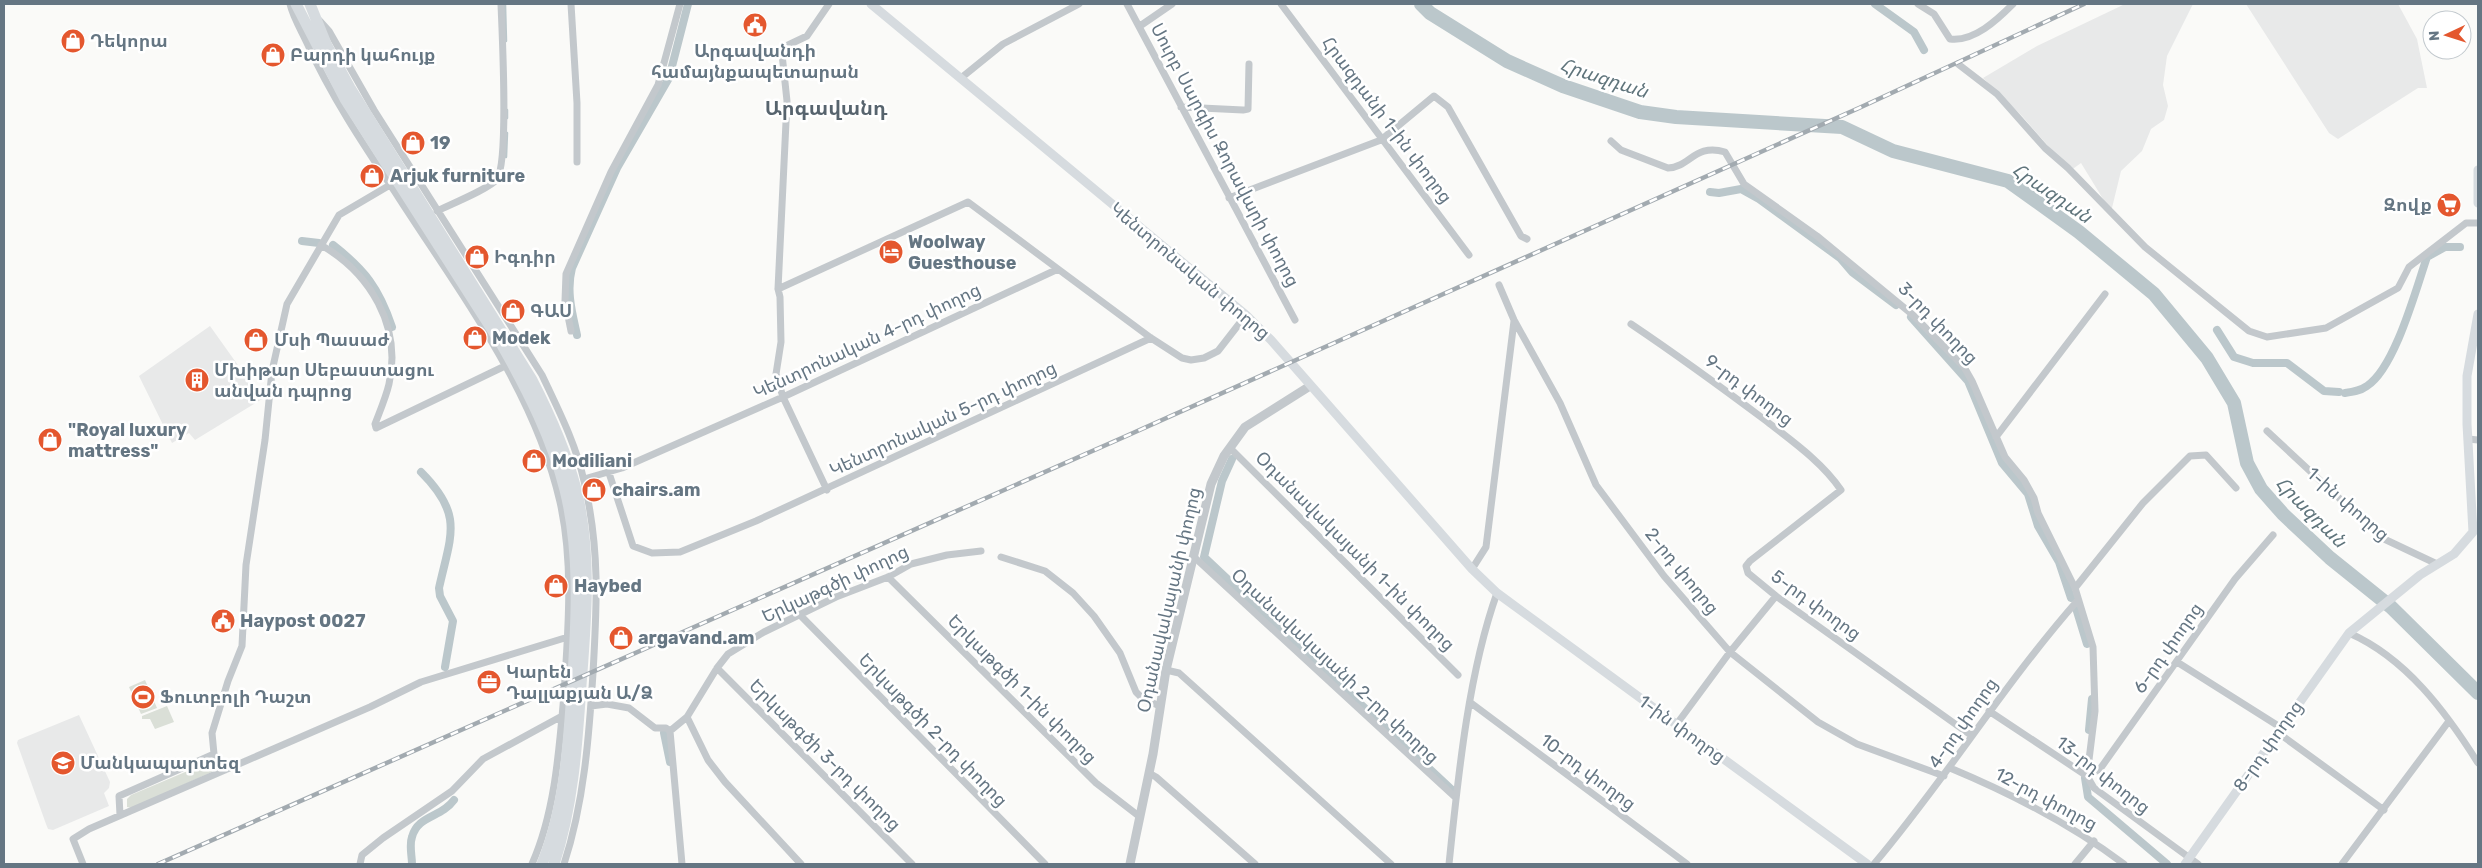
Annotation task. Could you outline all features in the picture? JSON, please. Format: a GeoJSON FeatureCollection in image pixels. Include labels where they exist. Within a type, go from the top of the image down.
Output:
{"type":"FeatureCollection","features":[{"type":"Feature","properties":{"kind":"highway"},"geometry":{"type":"LineString","coordinates":[[296,4],[345,99],[462,289],[525,386],[546,433],[565,490],[576,562],[580,654]]}},
{"type":"Feature","properties":{"kind":"highway"},"geometry":{"type":"LineString","coordinates":[[312,8],[327,46],[350,88],[537,378],[576,490],[586,561],[587,612],[580,654],[576,708],[576,762],[554,864]]}},
{"type":"Feature","properties":{"kind":"highway"},"geometry":{"type":"LineString","coordinates":[[542,864],[559,805],[576,708]]}},
{"type":"Feature","properties":{"kind":"main road","name":"Կենտրոնական փողոց"},"geometry":{"type":"LineString","coordinates":[[871,4],[1246,315],[1277,347],[1472,569],[1497,593]]}},
{"type":"Feature","properties":{"kind":"main road"},"geometry":{"type":"LineString","coordinates":[[2478,170],[2478,203]]}},
{"type":"Feature","properties":{"kind":"main road"},"geometry":{"type":"LineString","coordinates":[[2437,564],[2454,554],[2476,532],[2468,439],[2467,376],[2478,314]]}},
{"type":"Feature","properties":{"kind":"main road","name":"8-րդ փողոց"},"geometry":{"type":"LineString","coordinates":[[2187,861],[2278,729],[2351,631],[2420,575],[2437,564]]}},
{"type":"Feature","properties":{"kind":"main road","name":"1-ին փողոց"},"geometry":{"type":"LineString","coordinates":[[1497,593],[1867,864]]}},
{"type":"Feature","properties":{"kind":"street"},"geometry":{"type":"LineString","coordinates":[[290,4],[329,88],[390,185],[462,289],[505,366],[535,427],[551,468],[560,503],[567,548],[568,637],[580,654]]}},
{"type":"Feature","properties":{"kind":"street"},"geometry":{"type":"LineString","coordinates":[[437,211],[493,183],[501,170],[504,105],[501,4]]}},
{"type":"Feature","properties":{"kind":"street"},"geometry":{"type":"LineString","coordinates":[[571,4],[577,103],[576,162]]}},
{"type":"Feature","properties":{"kind":"street"},"geometry":{"type":"LineString","coordinates":[[571,331],[565,301],[566,274],[611,172],[658,85],[680,4]]}},
{"type":"Feature","properties":{"kind":"street"},"geometry":{"type":"LineString","coordinates":[[826,490],[783,398],[776,374],[781,342],[780,297],[778,290],[786,101],[782,54],[786,46],[807,36],[828,4]]}},
{"type":"Feature","properties":{"kind":"street"},"geometry":{"type":"LineString","coordinates":[[961,78],[1003,44],[1080,4]]}},
{"type":"Feature","properties":{"kind":"street","name":"Սուրբ Սարգիս Զորավարի փողոց"},"geometry":{"type":"LineString","coordinates":[[1128,4],[1295,320]]}},
{"type":"Feature","properties":{"kind":"street"},"geometry":{"type":"LineString","coordinates":[[1140,26],[1172,4]]}},
{"type":"Feature","properties":{"kind":"street","name":"Հրազդանի 1-ին փողոց"},"geometry":{"type":"LineString","coordinates":[[1282,4],[1381,140],[1469,255]]}},
{"type":"Feature","properties":{"kind":"street"},"geometry":{"type":"LineString","coordinates":[[1918,4],[1934,14],[1950,40],[1960,40],[1996,21],[2013,4]]}},
{"type":"Feature","properties":{"kind":"street"},"geometry":{"type":"LineString","coordinates":[[312,8],[329,31],[370,102],[564,421],[584,479],[596,556],[598,584],[580,654],[576,708],[581,790],[564,864]]}},
{"type":"Feature","properties":{"kind":"street"},"geometry":{"type":"LineString","coordinates":[[1181,106],[1248,109],[1249,64]]}},
{"type":"Feature","properties":{"kind":"street"},"geometry":{"type":"LineString","coordinates":[[1958,64],[1997,94],[2045,148],[2068,168],[2145,247],[2249,332],[2267,337],[2326,328],[2398,288],[2409,267],[2466,223],[2478,223]]}},
{"type":"Feature","properties":{"kind":"street"},"geometry":{"type":"LineString","coordinates":[[1229,198],[1381,140],[1434,96],[1448,107],[1521,236],[1527,238]]}},
{"type":"Feature","properties":{"kind":"street","name":"3-րդ փողոց"},"geometry":{"type":"LineString","coordinates":[[1611,141],[1621,150],[1668,168],[1676,166],[1701,151],[1725,152],[1744,184],[1873,280],[1913,315],[1964,367],[1972,381],[2004,457],[2024,480],[2034,498],[2038,514],[2075,588],[2092,647],[2094,673],[2095,710],[2087,776]]}},
{"type":"Feature","properties":{"kind":"street"},"geometry":{"type":"LineString","coordinates":[[225,770],[214,754],[212,733],[242,646],[246,565],[264,449],[272,371],[287,304],[339,215],[390,185]]}},
{"type":"Feature","properties":{"kind":"street"},"geometry":{"type":"LineString","coordinates":[[778,290],[968,202],[1151,338],[1182,358],[1191,360],[1204,358],[1218,351],[1246,315]]}},
{"type":"Feature","properties":{"kind":"street"},"geometry":{"type":"LineString","coordinates":[[321,246],[341,257],[358,272],[375,296],[388,326],[392,353],[389,384],[375,424],[376,428],[505,366]]}},
{"type":"Feature","properties":{"kind":"street","name":"Կենտրոնական 4-րդ փողոց"},"geometry":{"type":"LineString","coordinates":[[584,479],[609,473],[783,398],[1058,269]]}},
{"type":"Feature","properties":{"kind":"street","name":"2-րդ փողոց"},"geometry":{"type":"LineString","coordinates":[[1499,285],[1514,320],[1560,403],[1596,485],[1664,576],[1730,652],[1818,722],[1857,744],[1944,776]]}},
{"type":"Feature","properties":{"kind":"street"},"geometry":{"type":"LineString","coordinates":[[1996,437],[2105,294]]}},
{"type":"Feature","properties":{"kind":"street"},"geometry":{"type":"LineString","coordinates":[[1472,569],[1486,547],[1514,320]]}},
{"type":"Feature","properties":{"kind":"street","name":"9-րդ փողոց"},"geometry":{"type":"LineString","coordinates":[[1631,324],[1710,378],[1785,435],[1830,474],[1841,490]]}},
{"type":"Feature","properties":{"kind":"street","name":"Կենտրոնական 5-րդ փողոց"},"geometry":{"type":"LineString","coordinates":[[609,473],[633,546],[652,553],[680,552],[826,490],[1151,338]]}},
{"type":"Feature","properties":{"kind":"street","name":"Օդանավակայանի փողոց"},"geometry":{"type":"LineString","coordinates":[[1130,864],[1149,773],[1166,670],[1212,484],[1224,456],[1245,427],[1307,382]]}},
{"type":"Feature","properties":{"kind":"street","name":"1-ին փողոց"},"geometry":{"type":"LineString","coordinates":[[2267,431],[2382,538],[2437,564]]}},
{"type":"Feature","properties":{"kind":"street"},"geometry":{"type":"LineString","coordinates":[[2468,439],[2478,440]]}},
{"type":"Feature","properties":{"kind":"street","name":"Օդանավակայանի 1-ին փողոց"},"geometry":{"type":"LineString","coordinates":[[1230,448],[1458,676]]}},
{"type":"Feature","properties":{"kind":"street"},"geometry":{"type":"LineString","coordinates":[[2075,588],[2142,502],[2190,456],[2206,455],[2236,488]]}},
{"type":"Feature","properties":{"kind":"street","name":"5-րդ փողոց"},"geometry":{"type":"LineString","coordinates":[[1841,490],[1746,566],[1748,573],[1776,596],[1972,736]]}},
{"type":"Feature","properties":{"kind":"street","name":"6-րդ փողոց"},"geometry":{"type":"LineString","coordinates":[[2087,776],[2100,769],[2235,579],[2273,534]]}},
{"type":"Feature","properties":{"kind":"street","name":"Երկաթգծի փողոց"},"geometry":{"type":"LineString","coordinates":[[670,731],[687,718],[717,668],[728,654],[764,632],[801,616],[836,597],[888,577],[911,564],[947,554],[981,551]]}},
{"type":"Feature","properties":{"kind":"street","name":"Օդանավակայանի 2-րդ փողոց"},"geometry":{"type":"LineString","coordinates":[[1193,556],[1456,798]]}},
{"type":"Feature","properties":{"kind":"street"},"geometry":{"type":"LineString","coordinates":[[1000,557],[1045,571],[1073,593],[1094,616],[1120,653],[1136,692],[1143,699],[1160,706]]}},
{"type":"Feature","properties":{"kind":"street","name":"Երկաթգծի 1-ին փողոց"},"geometry":{"type":"LineString","coordinates":[[888,577],[1096,784],[1140,817]]}},
{"type":"Feature","properties":{"kind":"street"},"geometry":{"type":"LineString","coordinates":[[1448,864],[1471,703],[1486,630],[1497,593]]}},
{"type":"Feature","properties":{"kind":"street"},"geometry":{"type":"LineString","coordinates":[[1676,725],[1730,652],[1776,596]]}},
{"type":"Feature","properties":{"kind":"street","name":"4-րդ փողոց"},"geometry":{"type":"LineString","coordinates":[[1874,864],[1944,776],[1989,711],[2038,646],[2078,600]]}},
{"type":"Feature","properties":{"kind":"street","name":"Երկաթգծի 2-րդ փողոց"},"geometry":{"type":"LineString","coordinates":[[801,616],[1045,864]]}},
{"type":"Feature","properties":{"kind":"street"},"geometry":{"type":"LineString","coordinates":[[2351,631],[2400,664],[2448,721],[2478,763]]}},
{"type":"Feature","properties":{"kind":"street"},"geometry":{"type":"LineString","coordinates":[[83,864],[73,839],[120,815],[421,682],[568,637]]}},
{"type":"Feature","properties":{"kind":"street"},"geometry":{"type":"LineString","coordinates":[[2177,662],[2278,729],[2384,810]]}},
{"type":"Feature","properties":{"kind":"street","name":"Երկաթգծի 3-րդ փողոց"},"geometry":{"type":"LineString","coordinates":[[717,668],[912,864]]}},
{"type":"Feature","properties":{"kind":"street"},"geometry":{"type":"LineString","coordinates":[[1166,670],[1180,673],[1392,864]]}},
{"type":"Feature","properties":{"kind":"street","name":"10-րդ փողոց"},"geometry":{"type":"LineString","coordinates":[[1471,703],[1687,864]]}},
{"type":"Feature","properties":{"kind":"street"},"geometry":{"type":"LineString","coordinates":[[360,864],[362,855],[452,790],[483,759],[576,708],[607,704],[629,708],[655,728],[666,728],[670,731],[682,864]]}},
{"type":"Feature","properties":{"kind":"street"},"geometry":{"type":"LineString","coordinates":[[532,864],[541,844],[576,708]]}},
{"type":"Feature","properties":{"kind":"street","name":"13-րդ փողոց"},"geometry":{"type":"LineString","coordinates":[[1989,711],[2087,776],[2094,788],[2187,861],[2198,864]]}},
{"type":"Feature","properties":{"kind":"street"},"geometry":{"type":"LineString","coordinates":[[687,718],[708,760],[725,782],[801,864]]}},
{"type":"Feature","properties":{"kind":"street"},"geometry":{"type":"LineString","coordinates":[[2342,864],[2384,810],[2448,721]]}},
{"type":"Feature","properties":{"kind":"street"},"geometry":{"type":"LineString","coordinates":[[120,815],[119,796],[214,754]]}},
{"type":"Feature","properties":{"kind":"street","name":"12-րդ փողոց"},"geometry":{"type":"LineString","coordinates":[[1950,768],[1979,780],[2094,841],[2124,864]]}},
{"type":"Feature","properties":{"kind":"street"},"geometry":{"type":"LineString","coordinates":[[1149,773],[1156,777],[1255,864]]}},
{"type":"Feature","properties":{"kind":"street"},"geometry":{"type":"LineString","coordinates":[[2075,864],[2094,841]]}},
{"type":"Feature","properties":{"kind":"shaded area"},"geometry":{"type":"Polygon","coordinates":[[[2125,4],[2193,4],[2167,56],[2163,85],[2168,106],[2164,120],[2151,129],[2142,151],[2121,171],[2111,212],[2081,163],[2070,171],[2022,116],[1983,78],[2037,46],[2125,4]]]}},
{"type":"Feature","properties":{"kind":"shaded area"},"geometry":{"type":"Polygon","coordinates":[[[2246,4],[2398,4],[2417,39],[2427,88],[2418,88],[2338,139],[2329,133],[2246,4]]]}},
{"type":"Feature","properties":{"kind":"shaded area"},"geometry":{"type":"Polygon","coordinates":[[[210,326],[262,399],[195,440],[189,433],[172,443],[139,376],[210,326]]]}},
{"type":"Feature","properties":{"kind":"shaded area","name":"Ֆուտբոլի Դաշտ"},"geometry":{"type":"Polygon","coordinates":[[[145,680],[157,708],[141,714],[129,687],[145,680]]]}},
{"type":"Feature","properties":{"kind":"shaded area"},"geometry":{"type":"Polygon","coordinates":[[[167,706],[174,722],[155,729],[150,719],[142,719],[142,716],[167,706]]]}},
{"type":"Feature","properties":{"kind":"shaded area","name":"Մանկապարտեզ"},"geometry":{"type":"Polygon","coordinates":[[[79,715],[110,782],[109,788],[104,793],[109,806],[53,830],[48,829],[17,743],[18,740],[79,715]]]}},
{"type":"Feature","properties":{"kind":"shaded area"},"geometry":{"type":"Polygon","coordinates":[[[204,764],[217,768],[132,808],[127,807],[127,799],[131,795],[204,764]]]}},
{"type":"Feature","properties":{"kind":"waterway"},"geometry":{"type":"LineString","coordinates":[[505,4],[506,41]]}},
{"type":"Feature","properties":{"kind":"waterway"},"geometry":{"type":"LineString","coordinates":[[577,335],[570,293],[572,268],[617,168],[669,78],[688,4]]}},
{"type":"Feature","properties":{"kind":"waterway","name":"Հրազդան"},"geometry":{"type":"LineString","coordinates":[[1421,4],[1430,13],[1507,61],[1563,86],[1640,112],[1676,117],[1842,127],[1893,151],[2008,181],[2079,232],[2154,294],[2207,358],[2234,403],[2247,463],[2261,489],[2283,514],[2330,558],[2391,607],[2478,693]]}},
{"type":"Feature","properties":{"kind":"waterway"},"geometry":{"type":"LineString","coordinates":[[1875,4],[1914,32],[1924,50]]}},
{"type":"Feature","properties":{"kind":"waterway"},"geometry":{"type":"LineString","coordinates":[[507,110],[507,118]]}},
{"type":"Feature","properties":{"kind":"waterway"},"geometry":{"type":"LineString","coordinates":[[506,157],[507,133]]}},
{"type":"Feature","properties":{"kind":"waterway"},"geometry":{"type":"LineString","coordinates":[[1710,192],[1719,193],[1741,189],[1759,199],[1840,258],[1852,272],[1896,305]]}},
{"type":"Feature","properties":{"kind":"waterway"},"geometry":{"type":"LineString","coordinates":[[302,241],[319,243]]}},
{"type":"Feature","properties":{"kind":"waterway"},"geometry":{"type":"LineString","coordinates":[[333,245],[354,263],[370,281],[382,301],[392,327]]}},
{"type":"Feature","properties":{"kind":"waterway"},"geometry":{"type":"LineString","coordinates":[[2345,393],[2354,392],[2367,386],[2377,377],[2387,363],[2411,307],[2427,257],[2445,247],[2460,247]]}},
{"type":"Feature","properties":{"kind":"waterway"},"geometry":{"type":"LineString","coordinates":[[1911,317],[1968,381],[2002,463],[2028,494],[2038,526],[2059,562],[2071,598]]}},
{"type":"Feature","properties":{"kind":"waterway"},"geometry":{"type":"LineString","coordinates":[[2217,330],[2234,357],[2253,363],[2287,363],[2324,391],[2339,392]]}},
{"type":"Feature","properties":{"kind":"waterway"},"geometry":{"type":"LineString","coordinates":[[1232,459],[1222,481],[1204,557],[1452,790]]}},
{"type":"Feature","properties":{"kind":"waterway"},"geometry":{"type":"LineString","coordinates":[[421,472],[435,487],[444,501],[449,513],[451,526],[439,588],[440,596],[453,621],[445,667]]}},
{"type":"Feature","properties":{"kind":"waterway"},"geometry":{"type":"LineString","coordinates":[[2076,608],[2087,644]]}},
{"type":"Feature","properties":{"kind":"waterway"},"geometry":{"type":"LineString","coordinates":[[2089,730],[2092,699]]}},
{"type":"Feature","properties":{"kind":"waterway"},"geometry":{"type":"LineString","coordinates":[[664,733],[670,762]]}},
{"type":"Feature","properties":{"kind":"waterway"},"geometry":{"type":"LineString","coordinates":[[2085,778],[2088,797],[2167,864]]}},
{"type":"Feature","properties":{"kind":"waterway"},"geometry":{"type":"LineString","coordinates":[[412,864],[411,843],[415,830],[424,820],[443,810],[454,800]]}},
{"type":"Feature","properties":{"kind":"railway"},"geometry":{"type":"LineString","coordinates":[[158,864],[1124,437],[1859,108],[2084,4]]}},
{"type":"Feature","properties":{"kind":"place","name":"Արգավանդի համայնքապետարան"},"geometry":{"type":"Point","coordinates":[755,25]}},
{"type":"Feature","properties":{"kind":"place","name":"Դեկորա"},"geometry":{"type":"Point","coordinates":[73,41]}},
{"type":"Feature","properties":{"kind":"place","name":"Բարդի կահույք"},"geometry":{"type":"Point","coordinates":[273,55]}},
{"type":"Feature","properties":{"kind":"place","name":"19"},"geometry":{"type":"Point","coordinates":[413,143]}},
{"type":"Feature","properties":{"kind":"place","name":"Arjuk furniture"},"geometry":{"type":"Point","coordinates":[372,176]}},
{"type":"Feature","properties":{"kind":"place","name":"Զովք"},"geometry":{"type":"Point","coordinates":[2449,205]}},
{"type":"Feature","properties":{"kind":"place","name":"Woolway Guesthouse"},"geometry":{"type":"Point","coordinates":[891,252]}},
{"type":"Feature","properties":{"kind":"place","name":"Իգդիր"},"geometry":{"type":"Point","coordinates":[477,257]}},
{"type":"Feature","properties":{"kind":"place","name":"ԳԱՍ"},"geometry":{"type":"Point","coordinates":[513,311]}},
{"type":"Feature","properties":{"kind":"place","name":"Modek"},"geometry":{"type":"Point","coordinates":[475,338]}},
{"type":"Feature","properties":{"kind":"place","name":"Մսի Պասաժ"},"geometry":{"type":"Point","coordinates":[256,340]}},
{"type":"Feature","properties":{"kind":"place","name":"Մխիթար Սեբաստացու անվան դպրոց"},"geometry":{"type":"Point","coordinates":[197,380]}},
{"type":"Feature","properties":{"kind":"place","name":"\"Royal luxury mattress\""},"geometry":{"type":"Point","coordinates":[50,440]}},
{"type":"Feature","properties":{"kind":"place","name":"Modiliani"},"geometry":{"type":"Point","coordinates":[534,461]}},
{"type":"Feature","properties":{"kind":"place","name":"chairs.am"},"geometry":{"type":"Point","coordinates":[594,490]}},
{"type":"Feature","properties":{"kind":"place","name":"Haybed"},"geometry":{"type":"Point","coordinates":[556,586]}},
{"type":"Feature","properties":{"kind":"place","name":"Haypost 0027"},"geometry":{"type":"Point","coordinates":[223,621]}},
{"type":"Feature","properties":{"kind":"place","name":"argavand.am"},"geometry":{"type":"Point","coordinates":[621,638]}},
{"type":"Feature","properties":{"kind":"place","name":"Կարեն Դալլաքյան Ա/Ձ"},"geometry":{"type":"Point","coordinates":[489,682]}},
{"type":"Feature","properties":{"kind":"place","name":"Ֆուտբոլի Դաշտ"},"geometry":{"type":"Point","coordinates":[143,697]}},
{"type":"Feature","properties":{"kind":"place","name":"Մանկապարտեզ"},"geometry":{"type":"Point","coordinates":[63,763]}},
{"type":"Feature","properties":{"kind":"district","name":"Արգավանդ"},"geometry":{"type":"Point","coordinates":[826,108]}}]}
